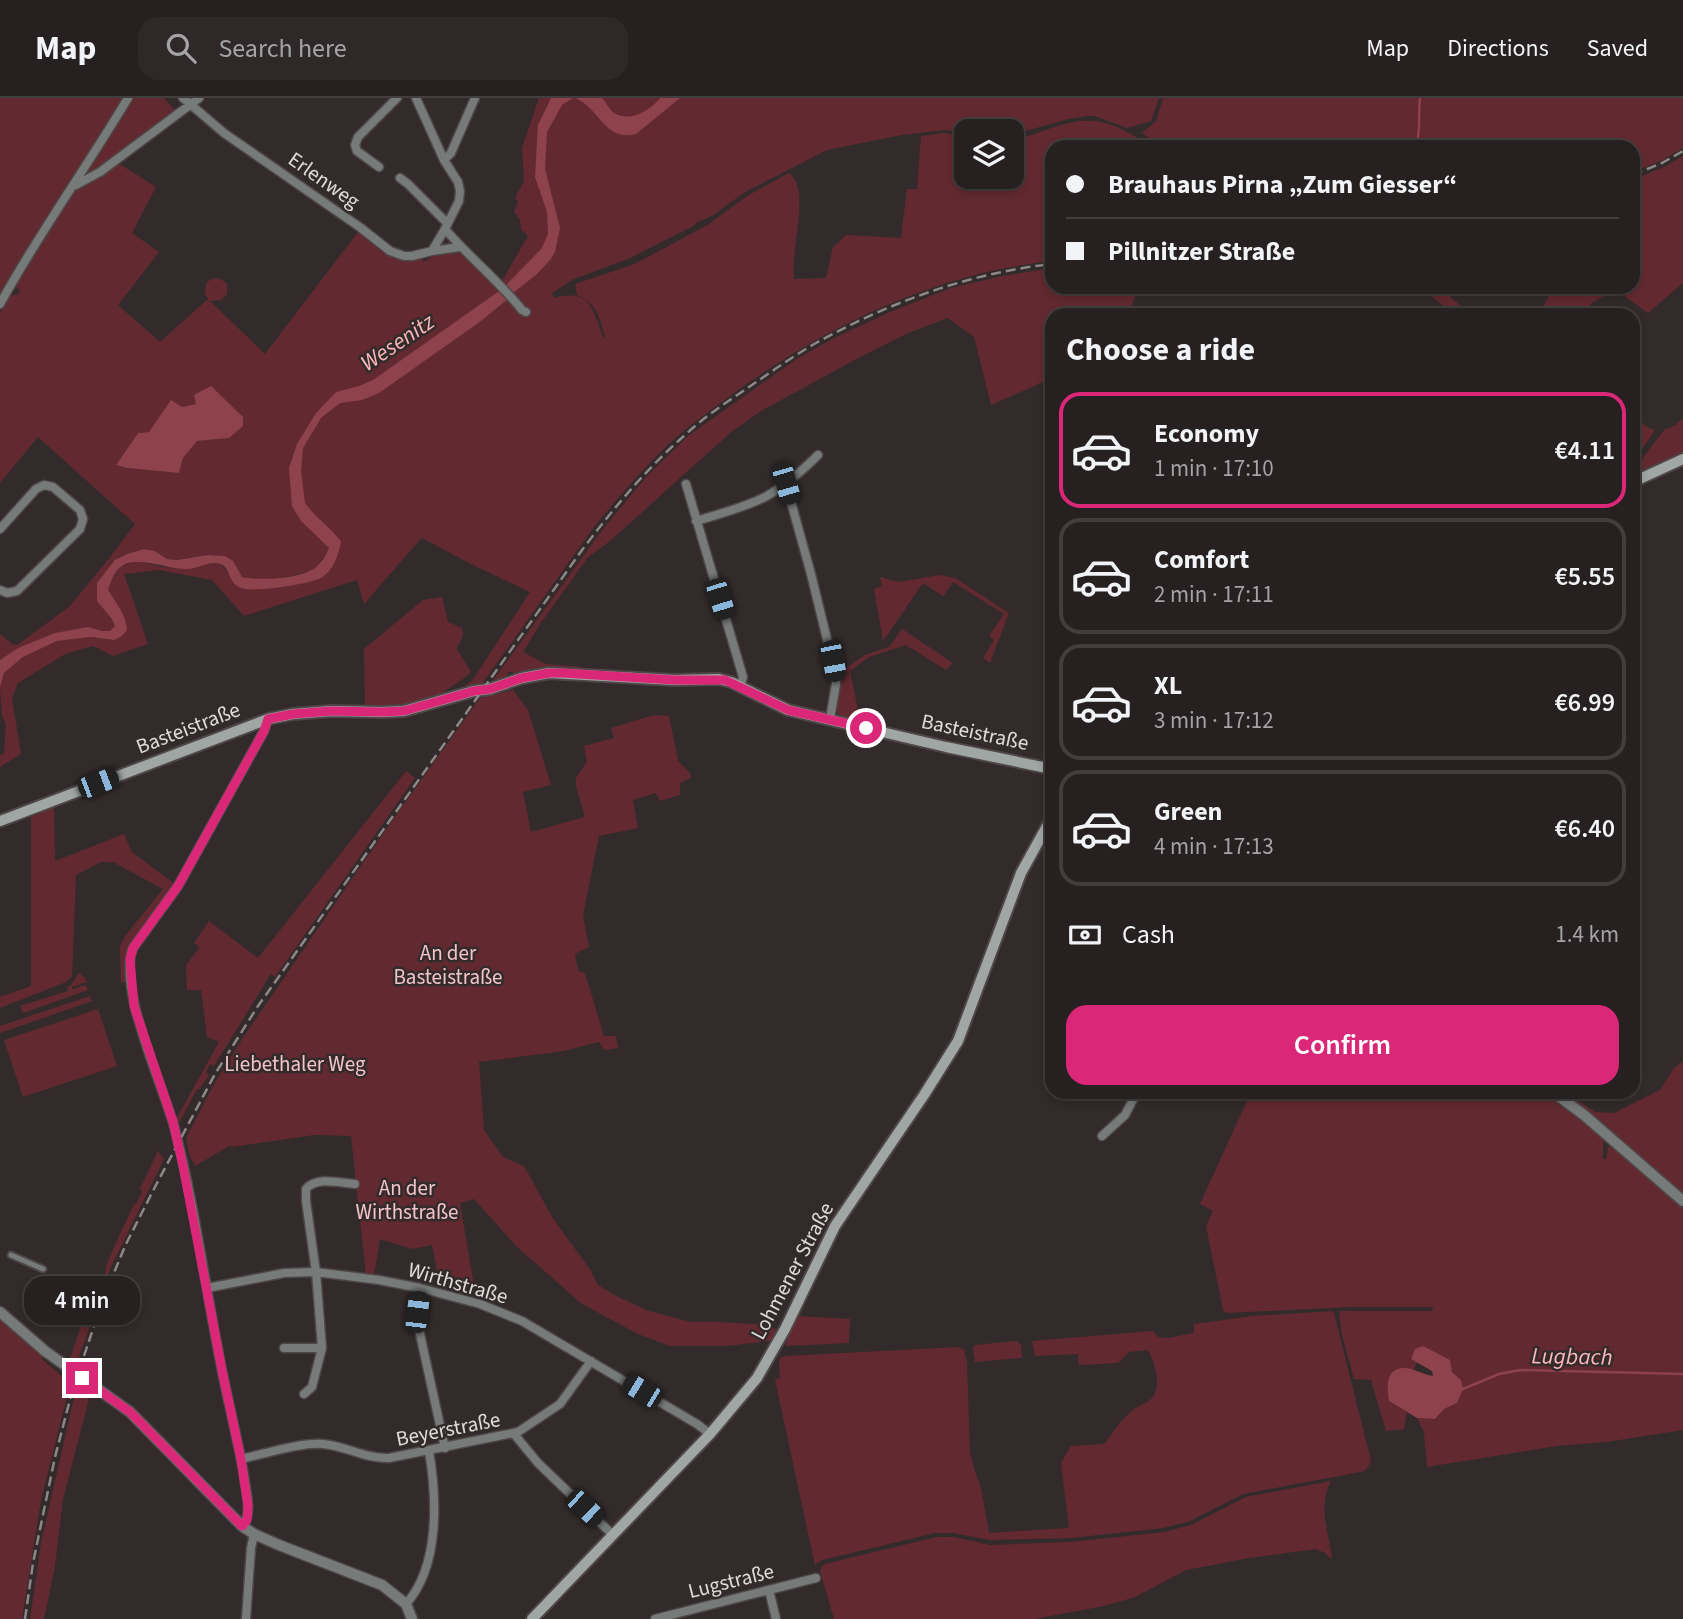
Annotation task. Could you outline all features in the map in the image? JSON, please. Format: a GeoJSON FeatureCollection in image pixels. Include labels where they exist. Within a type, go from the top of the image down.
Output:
{"type":"FeatureCollection","features":[{"type":"Feature","properties":{"kind":"main road"},"geometry":{"type":"LineString","coordinates":[[1640,479],[1683,459]]}},
{"type":"Feature","properties":{"kind":"main road","name":"Basteistraße"},"geometry":{"type":"LineString","coordinates":[[0,821],[268,719],[331,711],[404,711],[549,673],[674,680],[719,679],[788,710],[1045,768]]}},
{"type":"Feature","properties":{"kind":"main road","name":"Lohmener Straße"},"geometry":{"type":"LineString","coordinates":[[532,1619],[710,1434],[757,1378],[785,1329],[835,1226],[958,1041],[1021,873],[1045,830]]}},
{"type":"Feature","properties":{"kind":"street"},"geometry":{"type":"LineString","coordinates":[[0,304],[128,98]]}},
{"type":"Feature","properties":{"kind":"street"},"geometry":{"type":"LineString","coordinates":[[73,186],[100,172],[186,101],[199,98]]}},
{"type":"Feature","properties":{"kind":"street"},"geometry":{"type":"LineString","coordinates":[[379,167],[357,151],[355,145],[358,137],[397,98]]}},
{"type":"Feature","properties":{"kind":"street"},"geometry":{"type":"LineString","coordinates":[[416,98],[460,191],[459,201],[432,251]]}},
{"type":"Feature","properties":{"kind":"street"},"geometry":{"type":"LineString","coordinates":[[444,160],[451,153],[475,98]]}},
{"type":"Feature","properties":{"kind":"street","name":"Erlenweg"},"geometry":{"type":"LineString","coordinates":[[186,101],[224,133],[358,225],[390,251],[412,256],[460,247]]}},
{"type":"Feature","properties":{"kind":"street"},"geometry":{"type":"LineString","coordinates":[[400,178],[446,226],[460,247],[503,286],[526,312]]}},
{"type":"Feature","properties":{"kind":"street"},"geometry":{"type":"LineString","coordinates":[[696,522],[767,496],[786,484],[818,455]]}},
{"type":"Feature","properties":{"kind":"street"},"geometry":{"type":"LineString","coordinates":[[686,484],[743,677],[740,687]]}},
{"type":"Feature","properties":{"kind":"street"},"geometry":{"type":"LineString","coordinates":[[786,484],[836,676],[830,719]]}},
{"type":"Feature","properties":{"kind":"street"},"geometry":{"type":"LineString","coordinates":[[0,529],[36,489],[44,485],[53,487],[80,510],[83,519],[80,529],[17,591],[7,593],[0,590]]}},
{"type":"Feature","properties":{"kind":"street"},"geometry":{"type":"LineString","coordinates":[[242,1526],[247,1520],[248,1506],[241,1459],[186,1177],[173,1122],[134,1006],[131,954],[178,886],[264,731],[268,719]]}},
{"type":"Feature","properties":{"kind":"street"},"geometry":{"type":"LineString","coordinates":[[1102,1136],[1125,1115],[1134,1099]]}},
{"type":"Feature","properties":{"kind":"street"},"geometry":{"type":"LineString","coordinates":[[1562,1099],[1683,1201]]}},
{"type":"Feature","properties":{"kind":"street"},"geometry":{"type":"LineString","coordinates":[[304,1394],[312,1387],[322,1348],[306,1189],[311,1183],[320,1181],[355,1184]]}},
{"type":"Feature","properties":{"kind":"street"},"geometry":{"type":"LineString","coordinates":[[11,1255],[43,1269]]}},
{"type":"Feature","properties":{"kind":"street","name":"Wirthstraße"},"geometry":{"type":"LineString","coordinates":[[207,1288],[284,1273],[316,1272],[379,1280],[480,1304],[522,1321],[710,1434]]}},
{"type":"Feature","properties":{"kind":"street"},"geometry":{"type":"LineString","coordinates":[[419,1288],[418,1325],[445,1448]]}},
{"type":"Feature","properties":{"kind":"street"},"geometry":{"type":"LineString","coordinates":[[0,1312],[45,1351],[130,1412],[242,1526],[254,1534],[382,1585],[406,1604],[412,1619]]}},
{"type":"Feature","properties":{"kind":"street"},"geometry":{"type":"LineString","coordinates":[[284,1348],[322,1348]]}},
{"type":"Feature","properties":{"kind":"street","name":"Beyerstraße"},"geometry":{"type":"LineString","coordinates":[[241,1459],[314,1444],[381,1459],[514,1434],[560,1404],[591,1361]]}},
{"type":"Feature","properties":{"kind":"street"},"geometry":{"type":"LineString","coordinates":[[514,1434],[538,1463],[613,1535]]}},
{"type":"Feature","properties":{"kind":"street"},"geometry":{"type":"LineString","coordinates":[[406,1604],[419,1585],[433,1533],[435,1495],[429,1451]]}},
{"type":"Feature","properties":{"kind":"street"},"geometry":{"type":"LineString","coordinates":[[246,1619],[254,1534]]}},
{"type":"Feature","properties":{"kind":"street","name":"Lugstraße"},"geometry":{"type":"LineString","coordinates":[[655,1619],[816,1578]]}},
{"type":"Feature","properties":{"kind":"street"},"geometry":{"type":"LineString","coordinates":[[769,1590],[776,1619]]}},
{"type":"Feature","properties":{"kind":"green space"},"geometry":{"type":"Polygon","coordinates":[[[0,98],[124,98],[0,295],[0,98]]]}},
{"type":"Feature","properties":{"kind":"green space"},"geometry":{"type":"Polygon","coordinates":[[[134,98],[164,98],[176,111],[90,174],[86,174],[134,98]]]}},
{"type":"Feature","properties":{"kind":"green space"},"geometry":{"type":"Polygon","coordinates":[[[539,98],[1159,98],[1151,121],[1127,128],[1095,116],[1068,119],[1024,132],[1024,119],[954,119],[954,131],[902,135],[827,150],[745,192],[695,225],[630,258],[574,279],[552,293],[554,298],[577,296],[584,299],[593,311],[604,339],[596,311],[589,302],[584,298],[577,295],[575,284],[646,258],[709,224],[747,196],[789,173],[795,180],[799,202],[794,279],[826,278],[833,247],[846,235],[901,238],[907,189],[917,189],[921,136],[954,134],[954,189],[1024,189],[1024,136],[1072,122],[1100,122],[1141,140],[1045,140],[1045,262],[962,279],[876,310],[835,330],[756,377],[686,429],[647,466],[594,527],[482,684],[458,691],[472,681],[530,592],[422,538],[425,534],[364,604],[357,580],[244,616],[212,580],[159,570],[124,574],[148,644],[113,656],[93,646],[65,654],[18,683],[12,698],[21,754],[0,767],[6,724],[2,716],[0,688],[4,673],[23,657],[57,641],[91,637],[114,640],[122,612],[107,590],[122,566],[131,562],[171,567],[220,563],[242,589],[284,587],[322,577],[339,554],[311,530],[329,548],[318,565],[299,574],[257,580],[240,575],[225,556],[208,555],[177,560],[167,559],[155,551],[144,549],[127,554],[97,583],[106,610],[115,626],[111,631],[88,627],[18,648],[0,660],[0,634],[17,645],[69,607],[135,524],[38,437],[0,483],[0,313],[10,296],[19,294],[20,290],[15,287],[76,189],[118,163],[156,187],[132,233],[159,252],[118,305],[160,342],[208,299],[205,293],[206,283],[216,278],[227,284],[227,294],[221,300],[210,301],[265,354],[361,228],[397,254],[432,251],[422,260],[424,262],[435,255],[461,253],[499,286],[504,284],[502,281],[528,236],[521,229],[520,220],[514,212],[518,202],[515,198],[524,181],[522,148],[539,98]],[[196,404],[182,407],[149,432],[138,433],[116,465],[179,473],[183,458],[197,441],[229,438],[196,404]]]}},
{"type":"Feature","properties":{"kind":"green space"},"geometry":{"type":"Polygon","coordinates":[[[1163,98],[1683,98],[1683,148],[1640,169],[1640,140],[1146,140],[1148,137],[1142,133],[1156,121],[1163,98]]]}},
{"type":"Feature","properties":{"kind":"green space"},"geometry":{"type":"Polygon","coordinates":[[[1683,156],[1683,283],[1648,313],[1622,294],[1640,294],[1640,177],[1683,156]]]}},
{"type":"Feature","properties":{"kind":"green space"},"geometry":{"type":"Polygon","coordinates":[[[1045,269],[1045,294],[1136,294],[1131,308],[1045,308],[1045,381],[991,405],[974,337],[948,318],[906,334],[761,411],[730,433],[610,541],[588,557],[523,652],[546,664],[583,667],[582,670],[556,670],[513,676],[513,672],[508,672],[505,679],[491,683],[603,529],[647,476],[688,436],[798,358],[836,337],[951,288],[1045,269]]]}},
{"type":"Feature","properties":{"kind":"green space"},"geometry":{"type":"Polygon","coordinates":[[[1429,294],[1448,294],[1462,308],[1446,308],[1429,294]]]}},
{"type":"Feature","properties":{"kind":"green space"},"geometry":{"type":"Polygon","coordinates":[[[1550,294],[1608,294],[1591,303],[1590,308],[1543,308],[1550,294]]]}},
{"type":"Feature","properties":{"kind":"green space"},"geometry":{"type":"Polygon","coordinates":[[[1683,419],[1683,453],[1640,472],[1640,462],[1664,430],[1683,419]]]}},
{"type":"Feature","properties":{"kind":"green space"},"geometry":{"type":"Polygon","coordinates":[[[1640,421],[1655,430],[1640,452],[1640,421]]]}},
{"type":"Feature","properties":{"kind":"green space"},"geometry":{"type":"Polygon","coordinates":[[[940,575],[955,578],[1009,613],[990,663],[983,658],[994,640],[989,636],[1004,614],[953,582],[943,596],[923,583],[883,641],[874,589],[882,586],[880,577],[898,582],[940,575]]]}},
{"type":"Feature","properties":{"kind":"green space"},"geometry":{"type":"Polygon","coordinates":[[[442,597],[448,622],[462,628],[463,635],[457,649],[471,672],[442,695],[402,707],[365,708],[364,649],[423,600],[442,597]]]}},
{"type":"Feature","properties":{"kind":"green space"},"geometry":{"type":"Polygon","coordinates":[[[902,629],[953,663],[946,670],[906,645],[869,657],[850,671],[860,720],[838,715],[835,709],[842,671],[865,655],[889,647],[902,629]]]}},
{"type":"Feature","properties":{"kind":"green space"},"geometry":{"type":"Polygon","coordinates":[[[513,690],[528,710],[551,785],[523,792],[531,832],[585,817],[576,786],[576,778],[587,761],[584,746],[614,738],[611,728],[654,715],[669,716],[678,761],[690,773],[691,778],[680,783],[680,795],[660,801],[656,793],[633,800],[638,828],[599,836],[583,915],[589,947],[575,954],[578,971],[585,973],[604,1036],[616,1036],[618,1048],[604,1050],[599,1042],[564,1051],[479,1062],[484,1130],[503,1157],[524,1166],[552,1217],[598,1285],[649,1311],[691,1322],[767,1325],[777,1330],[771,1341],[726,1346],[670,1346],[638,1334],[582,1304],[516,1246],[474,1199],[460,1203],[474,1286],[440,1286],[432,1245],[412,1249],[380,1239],[374,1276],[366,1275],[351,1136],[314,1135],[231,1145],[195,1166],[190,1157],[186,1138],[213,1086],[244,1036],[394,818],[480,698],[513,690]]]}},
{"type":"Feature","properties":{"kind":"green space"},"geometry":{"type":"Polygon","coordinates":[[[406,771],[415,778],[275,977],[271,974],[214,1066],[210,1064],[206,1072],[209,1075],[200,1089],[197,1089],[176,1124],[175,1121],[219,1042],[207,1037],[201,990],[187,990],[186,965],[200,947],[194,943],[209,921],[258,958],[406,771]]]}},
{"type":"Feature","properties":{"kind":"green space"},"geometry":{"type":"Polygon","coordinates":[[[54,807],[55,861],[124,834],[132,852],[176,885],[127,949],[128,981],[121,983],[120,946],[163,889],[113,862],[101,862],[76,875],[72,976],[66,982],[0,1008],[0,997],[31,986],[31,817],[54,807]]]}},
{"type":"Feature","properties":{"kind":"green space"},"geometry":{"type":"Polygon","coordinates":[[[79,973],[87,982],[72,989],[86,985],[88,990],[23,1013],[20,1006],[68,991],[67,987],[79,973]]]}},
{"type":"Feature","properties":{"kind":"green space"},"geometry":{"type":"Polygon","coordinates":[[[90,996],[92,1001],[0,1033],[0,1026],[90,996]]]}},
{"type":"Feature","properties":{"kind":"green space"},"geometry":{"type":"Polygon","coordinates":[[[98,1009],[117,1066],[23,1097],[4,1040],[98,1009]]]}},
{"type":"Feature","properties":{"kind":"green space"},"geometry":{"type":"Polygon","coordinates":[[[1683,1061],[1683,1195],[1567,1099],[1576,1099],[1595,1112],[1614,1113],[1660,1090],[1674,1068],[1683,1061]]]}},
{"type":"Feature","properties":{"kind":"green space"},"geometry":{"type":"Polygon","coordinates":[[[1248,1099],[1556,1099],[1603,1137],[1603,1159],[1606,1159],[1608,1147],[1613,1145],[1683,1208],[1683,1430],[1606,1442],[1557,1446],[1427,1467],[1424,1432],[1417,1418],[1435,1419],[1444,1409],[1457,1403],[1461,1380],[1452,1372],[1411,1359],[1417,1362],[1413,1371],[1404,1368],[1389,1401],[1407,1412],[1404,1429],[1386,1431],[1371,1380],[1354,1379],[1342,1335],[1339,1311],[1432,1311],[1433,1307],[1352,1307],[1226,1313],[1223,1310],[1206,1226],[1213,1211],[1200,1204],[1248,1099]]]}},
{"type":"Feature","properties":{"kind":"green space"},"geometry":{"type":"Polygon","coordinates":[[[158,1151],[164,1159],[111,1267],[75,1368],[69,1362],[86,1312],[105,1277],[111,1254],[142,1192],[140,1189],[158,1151]]]}},
{"type":"Feature","properties":{"kind":"green space"},"geometry":{"type":"Polygon","coordinates":[[[1332,1311],[1370,1457],[1371,1462],[1365,1471],[1243,1494],[1188,1522],[1163,1528],[1071,1538],[990,1540],[953,1533],[935,1533],[822,1560],[815,1565],[775,1380],[780,1378],[780,1358],[959,1347],[964,1350],[967,1363],[970,1452],[981,1488],[989,1533],[1069,1528],[1061,1463],[1071,1446],[1104,1444],[1129,1413],[1152,1398],[1157,1387],[1156,1374],[1148,1350],[1129,1352],[1118,1363],[1079,1365],[1078,1354],[1035,1356],[1032,1341],[1153,1331],[1158,1337],[1168,1338],[1194,1333],[1194,1324],[1253,1316],[1332,1311]]]}},
{"type":"Feature","properties":{"kind":"green space"},"geometry":{"type":"Polygon","coordinates":[[[796,1316],[850,1319],[849,1343],[785,1346],[796,1316]]]}},
{"type":"Feature","properties":{"kind":"green space"},"geometry":{"type":"Polygon","coordinates":[[[0,1319],[42,1355],[42,1359],[71,1381],[41,1500],[22,1619],[0,1619],[0,1319]]]}},
{"type":"Feature","properties":{"kind":"green space"},"geometry":{"type":"Polygon","coordinates":[[[1017,1341],[1021,1345],[1022,1358],[975,1362],[975,1345],[1017,1341]]]}},
{"type":"Feature","properties":{"kind":"green space"},"geometry":{"type":"Polygon","coordinates":[[[75,1393],[89,1399],[63,1499],[55,1566],[44,1619],[30,1619],[41,1543],[75,1393]]]}},
{"type":"Feature","properties":{"kind":"green space"},"geometry":{"type":"Polygon","coordinates":[[[1331,1481],[1325,1500],[1330,1558],[1316,1549],[1186,1570],[1135,1597],[1104,1606],[1034,1619],[834,1619],[820,1571],[825,1564],[937,1537],[954,1537],[990,1545],[1071,1542],[1165,1532],[1191,1525],[1246,1497],[1331,1481]]]}},
{"type":"Feature","properties":{"kind":"shaded area"},"geometry":{"type":"Polygon","coordinates":[[[551,98],[573,98],[562,105],[547,132],[545,169],[560,228],[555,252],[550,260],[513,293],[506,285],[542,248],[548,234],[547,212],[535,177],[538,125],[551,98]]]}},
{"type":"Feature","properties":{"kind":"shaded area"},"geometry":{"type":"Polygon","coordinates":[[[575,98],[602,98],[613,112],[625,117],[645,111],[660,98],[680,98],[636,134],[625,135],[609,128],[583,102],[575,98]]]}},
{"type":"Feature","properties":{"kind":"shaded area"},"geometry":{"type":"Polygon","coordinates":[[[502,289],[509,298],[481,321],[379,393],[362,400],[340,403],[321,418],[303,448],[301,471],[305,503],[341,541],[335,561],[326,575],[294,585],[247,589],[237,586],[227,569],[217,563],[189,569],[139,562],[125,564],[116,572],[108,590],[125,619],[127,630],[122,636],[114,640],[91,637],[57,641],[23,657],[4,673],[0,688],[0,660],[18,648],[55,633],[88,627],[110,631],[115,626],[97,601],[97,583],[115,560],[127,554],[144,549],[155,551],[167,559],[177,560],[208,555],[225,556],[233,561],[242,577],[250,578],[292,576],[317,566],[329,548],[301,521],[292,506],[289,468],[297,444],[316,413],[336,392],[373,380],[502,289]]]}},
{"type":"Feature","properties":{"kind":"shaded area"},"geometry":{"type":"Polygon","coordinates":[[[211,386],[243,417],[243,426],[229,438],[197,441],[183,458],[179,473],[116,465],[138,433],[149,432],[171,400],[182,407],[196,404],[194,395],[211,386]]]}},
{"type":"Feature","properties":{"kind":"shaded area"},"geometry":{"type":"Polygon","coordinates":[[[1423,1346],[1450,1360],[1452,1372],[1461,1380],[1463,1389],[1457,1403],[1444,1409],[1435,1419],[1417,1418],[1389,1401],[1389,1380],[1393,1371],[1408,1368],[1433,1376],[1432,1371],[1411,1359],[1415,1349],[1423,1346]]]}},
{"type":"Feature","properties":{"kind":"waterway"},"geometry":{"type":"LineString","coordinates":[[1417,140],[1420,98]]}},
{"type":"Feature","properties":{"kind":"waterway","name":"Lugbach"},"geometry":{"type":"LineString","coordinates":[[1463,1389],[1499,1374],[1520,1370],[1683,1374]]}},
{"type":"Feature","properties":{"kind":"railway"},"geometry":{"type":"LineString","coordinates":[[1640,172],[1683,151]]}},
{"type":"Feature","properties":{"kind":"railway"},"geometry":{"type":"LineString","coordinates":[[25,1619],[33,1563],[55,1457],[72,1392],[103,1299],[126,1244],[156,1185],[215,1074],[258,1006],[582,550],[643,476],[692,428],[807,348],[843,328],[930,292],[960,282],[1045,265]]}},
{"type":"Feature","properties":{"kind":"route"},"geometry":{"type":"LineString","coordinates":[[82,1378],[130,1412],[242,1526],[248,1513],[245,1482],[186,1177],[173,1122],[134,1006],[130,959],[133,948],[178,886],[264,731],[268,719],[331,711],[404,711],[522,678],[563,673],[674,680],[725,680],[788,710],[866,728]]}},
{"type":"Feature","properties":{"kind":"water label","name":"Wesenitz"},"geometry":{"type":"Point","coordinates":[397,342]}},
{"type":"Feature","properties":{"kind":"park label","name":"An der Basteistraße"},"geometry":{"type":"Point","coordinates":[448,965]}},
{"type":"Feature","properties":{"kind":"park label","name":"Liebethaler Weg"},"geometry":{"type":"Point","coordinates":[295,1064]}},
{"type":"Feature","properties":{"kind":"park label","name":"An der Wirthstraße"},"geometry":{"type":"Point","coordinates":[407,1200]}}]}
